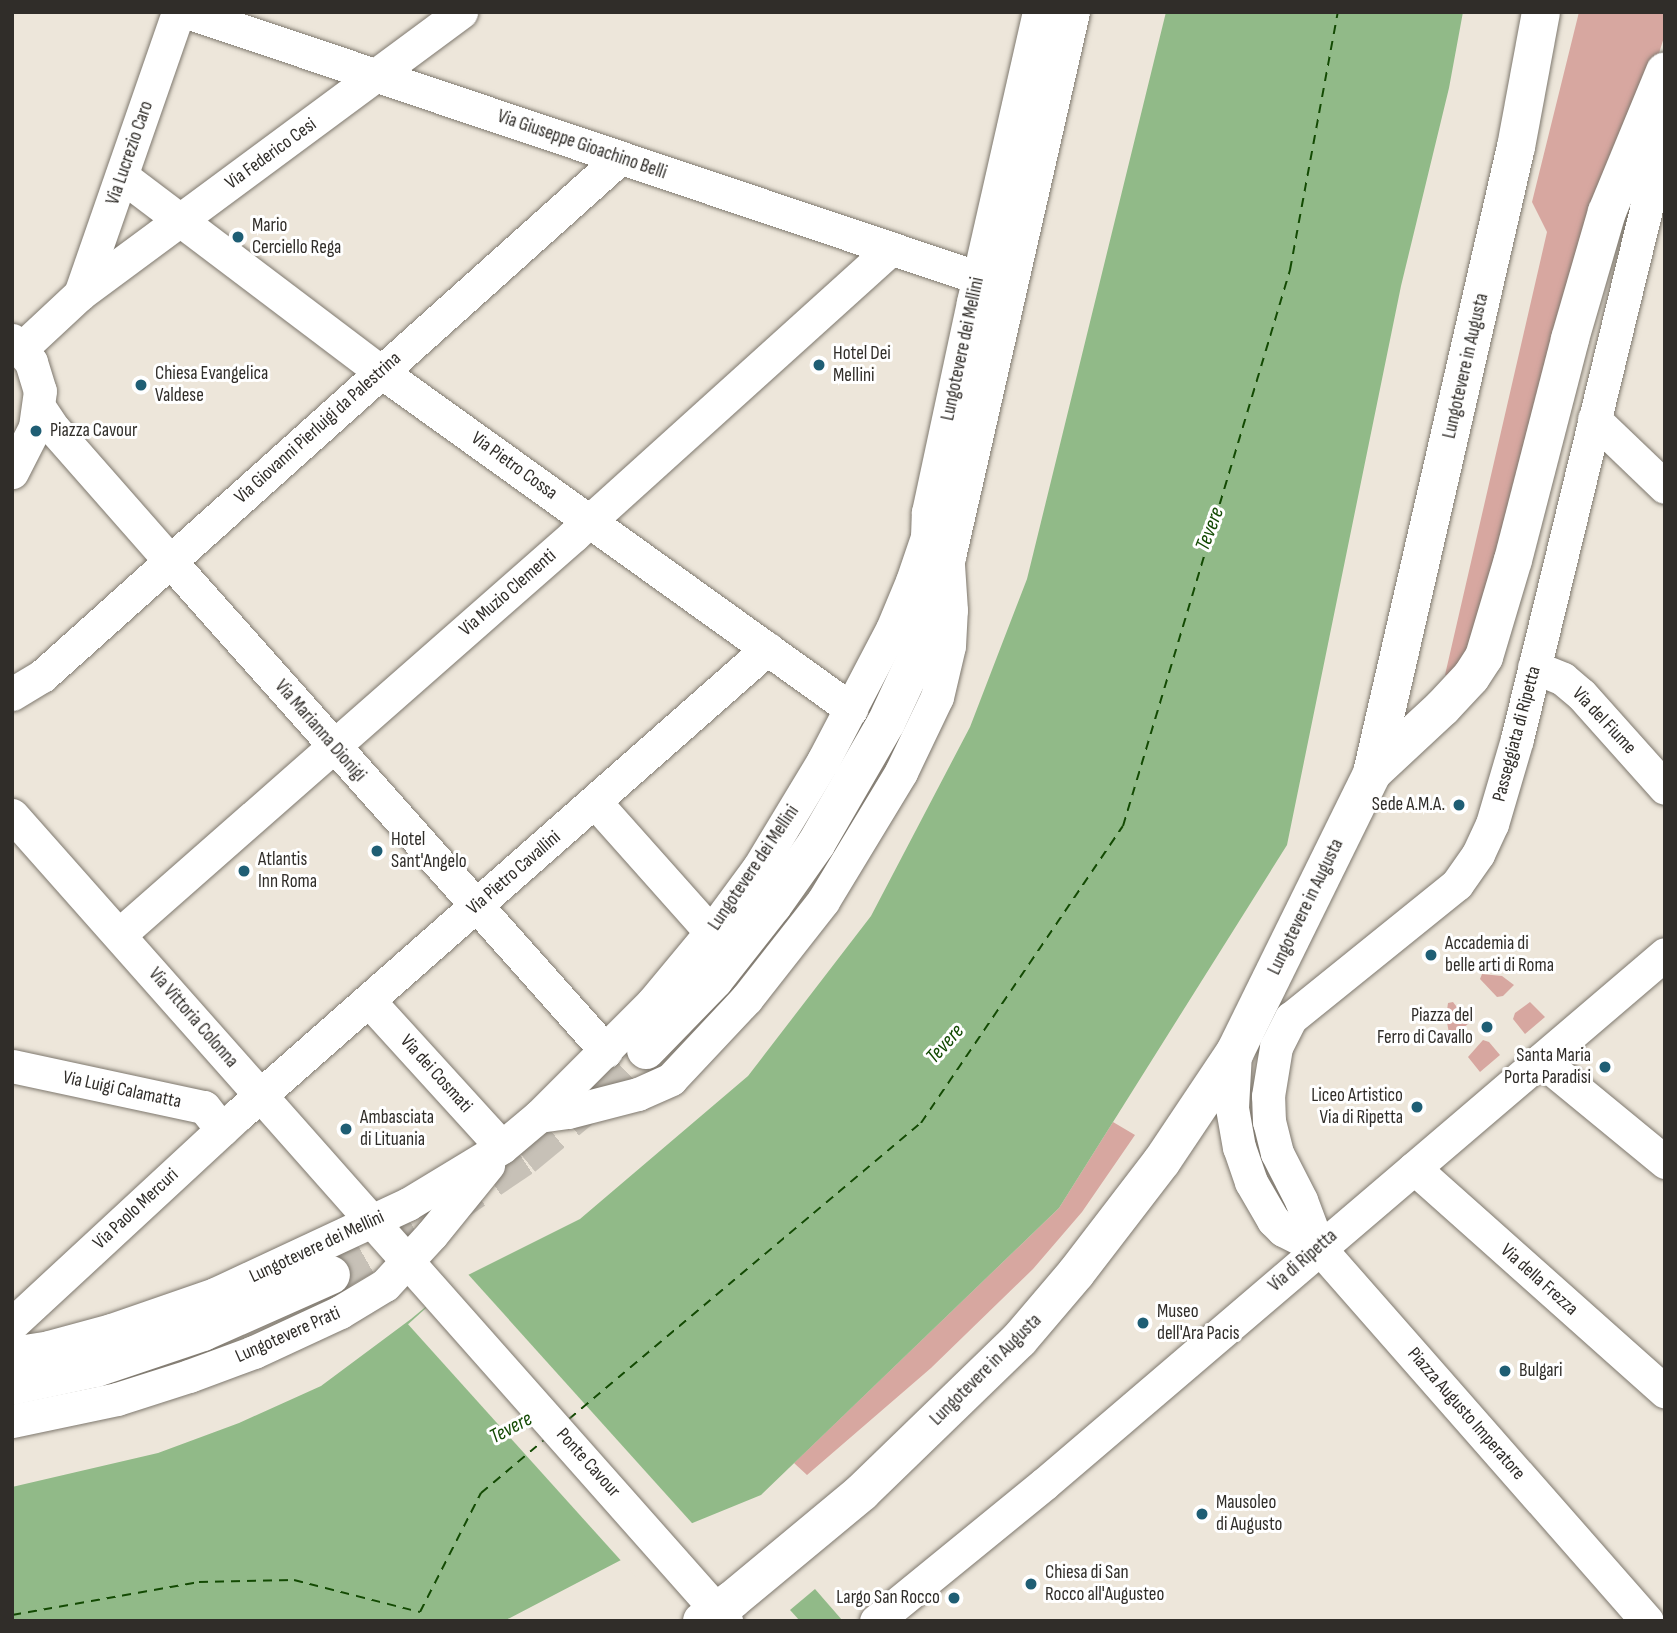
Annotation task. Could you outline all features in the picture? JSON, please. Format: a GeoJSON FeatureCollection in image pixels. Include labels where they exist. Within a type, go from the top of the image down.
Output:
{"type":"FeatureCollection","features":[{"type":"Feature","properties":{"kind":"main road","name":"Lungotevere dei Mellini"},"geometry":{"type":"LineString","coordinates":[[646,1051],[734,954],[787,885],[845,797],[887,723],[920,650],[947,557],[992,282],[1045,133],[1071,12]]}},
{"type":"Feature","properties":{"kind":"main road","name":"Lungotevere in Augusta"},"geometry":{"type":"LineString","coordinates":[[716,1618],[862,1492],[1020,1340],[1076,1273],[1162,1161],[1235,1052],[1372,772],[1516,148],[1541,12]]}},
{"type":"Feature","properties":{"kind":"main road"},"geometry":{"type":"LineString","coordinates":[[1372,772],[1441,708],[1471,677],[1484,657],[1513,560],[1570,339],[1607,212],[1665,71]]}},
{"type":"Feature","properties":{"kind":"main road","name":"Lungotevere Prati"},"geometry":{"type":"LineString","coordinates":[[12,1386],[96,1368],[191,1336],[331,1275]]}},
{"type":"Feature","properties":{"kind":"street","name":"Via Lucrezio Caro"},"geometry":{"type":"LineString","coordinates":[[80,294],[178,12]]}},
{"type":"Feature","properties":{"kind":"street","name":"Via Giuseppe Gioachino Belli"},"geometry":{"type":"LineString","coordinates":[[187,12],[341,66],[379,75],[992,282]]}},
{"type":"Feature","properties":{"kind":"street","name":"Via Federico Cesi"},"geometry":{"type":"LineString","coordinates":[[80,294],[461,12]]}},
{"type":"Feature","properties":{"kind":"street","name":"Lungotevere dei Mellini"},"geometry":{"type":"LineString","coordinates":[[12,1353],[49,1347],[146,1319],[253,1278],[372,1223],[502,1147],[540,1116],[606,1051],[652,1003],[711,932],[780,835],[851,709],[904,601],[927,537],[928,512],[992,282],[1039,12]]}},
{"type":"Feature","properties":{"kind":"street","name":"Passeggiata di Ripetta"},"geometry":{"type":"LineString","coordinates":[[1319,1248],[1301,1200],[1277,1153],[1269,1122],[1269,1084],[1280,1036],[1300,1009],[1464,876],[1497,810],[1665,131]]}},
{"type":"Feature","properties":{"kind":"street","name":"Via Giovanni Pierluigi da Palestrina"},"geometry":{"type":"LineString","coordinates":[[12,694],[41,676],[620,158]]}},
{"type":"Feature","properties":{"kind":"street","name":"Via Pietro Cossa"},"geometry":{"type":"LineString","coordinates":[[122,176],[380,371],[851,709]]}},
{"type":"Feature","properties":{"kind":"street","name":"Via Muzio Clementi"},"geometry":{"type":"LineString","coordinates":[[120,934],[590,521],[891,248]]}},
{"type":"Feature","properties":{"kind":"street"},"geometry":{"type":"LineString","coordinates":[[16,355],[80,294]]}},
{"type":"Feature","properties":{"kind":"street"},"geometry":{"type":"LineString","coordinates":[[12,472],[35,427],[39,407],[38,379],[16,355]]}},
{"type":"Feature","properties":{"kind":"street"},"geometry":{"type":"LineString","coordinates":[[12,458],[20,408],[16,355]]}},
{"type":"Feature","properties":{"kind":"street","name":"Via Marianna Dionigi"},"geometry":{"type":"LineString","coordinates":[[39,407],[54,429],[170,561],[606,1051]]}},
{"type":"Feature","properties":{"kind":"street"},"geometry":{"type":"LineString","coordinates":[[1594,419],[1665,487]]}},
{"type":"Feature","properties":{"kind":"street"},"geometry":{"type":"LineString","coordinates":[[540,1116],[568,1112],[638,1094],[671,1079],[747,998],[823,901],[890,792],[937,697],[949,646],[951,610],[947,557]]}},
{"type":"Feature","properties":{"kind":"street","name":"Via Pietro Cavallini"},"geometry":{"type":"LineString","coordinates":[[261,1096],[767,649]]}},
{"type":"Feature","properties":{"kind":"street","name":"Via del Fiume"},"geometry":{"type":"LineString","coordinates":[[1534,667],[1554,674],[1581,694],[1665,788]]}},
{"type":"Feature","properties":{"kind":"street"},"geometry":{"type":"LineString","coordinates":[[594,802],[711,932]]}},
{"type":"Feature","properties":{"kind":"street","name":"Via Vittoria Colonna"},"geometry":{"type":"LineString","coordinates":[[12,815],[120,934],[372,1223]]}},
{"type":"Feature","properties":{"kind":"street","name":"Via di Ripetta"},"geometry":{"type":"LineString","coordinates":[[876,1621],[1044,1483],[1665,954]]}},
{"type":"Feature","properties":{"kind":"street","name":"Via dei Cosmati"},"geometry":{"type":"LineString","coordinates":[[369,1001],[502,1147]]}},
{"type":"Feature","properties":{"kind":"street"},"geometry":{"type":"LineString","coordinates":[[1235,1052],[1232,1108],[1239,1147],[1251,1182],[1273,1220],[1283,1230],[1319,1248]]}},
{"type":"Feature","properties":{"kind":"street"},"geometry":{"type":"LineString","coordinates":[[1541,1060],[1665,1162]]}},
{"type":"Feature","properties":{"kind":"street","name":"Via Luigi Calamatta"},"geometry":{"type":"LineString","coordinates":[[12,1066],[204,1107],[222,1130]]}},
{"type":"Feature","properties":{"kind":"street","name":"Via Paolo Mercuri"},"geometry":{"type":"LineString","coordinates":[[12,1324],[261,1096]]}},
{"type":"Feature","properties":{"kind":"street","name":"Lungotevere Prati"},"geometry":{"type":"LineString","coordinates":[[12,1421],[117,1399],[254,1352],[353,1305],[385,1285],[502,1147]]}},
{"type":"Feature","properties":{"kind":"street","name":"Via della Frezza"},"geometry":{"type":"LineString","coordinates":[[1414,1168],[1665,1392]]}},
{"type":"Feature","properties":{"kind":"street","name":"Ponte Cavour"},"geometry":{"type":"LineString","coordinates":[[372,1223],[435,1290],[687,1575],[716,1618]]}},
{"type":"Feature","properties":{"kind":"street","name":"Piazza Augusto Imperatore"},"geometry":{"type":"LineString","coordinates":[[1319,1248],[1647,1621]]}},
{"type":"Feature","properties":{"kind":"shaded area"},"geometry":{"type":"Polygon","coordinates":[[[1579,12],[1665,12],[1665,34],[1466,673],[1445,675],[1547,232],[1532,202],[1579,12]]]}},
{"type":"Feature","properties":{"kind":"shaded area"},"geometry":{"type":"Polygon","coordinates":[[[1482,974],[1502,976],[1514,985],[1503,996],[1497,997],[1480,979],[1482,974]]]}},
{"type":"Feature","properties":{"kind":"shaded area"},"geometry":{"type":"Polygon","coordinates":[[[1453,1002],[1469,1023],[1454,1036],[1449,1033],[1446,1017],[1448,1003],[1453,1002]]]}},
{"type":"Feature","properties":{"kind":"shaded area"},"geometry":{"type":"Polygon","coordinates":[[[1530,1002],[1545,1017],[1525,1034],[1513,1019],[1515,1013],[1530,1002]]]}},
{"type":"Feature","properties":{"kind":"shaded area"},"geometry":{"type":"Polygon","coordinates":[[[1483,1040],[1489,1042],[1500,1055],[1480,1072],[1468,1057],[1483,1040]]]}},
{"type":"Feature","properties":{"kind":"shaded area"},"geometry":{"type":"Polygon","coordinates":[[[1113,1122],[1135,1135],[1082,1212],[1033,1269],[931,1368],[807,1475],[794,1463],[1059,1208],[1113,1122]]]}},
{"type":"Feature","properties":{"kind":"water","name":"Tevere"},"geometry":{"type":"Polygon","coordinates":[[[1166,12],[1463,12],[1449,88],[1401,286],[1287,845],[1059,1208],[761,1495],[690,1524],[504,1621],[12,1621],[12,1487],[158,1453],[239,1423],[321,1386],[458,1280],[580,1219],[748,1076],[871,916],[970,727],[1027,579],[1166,12]]]}},
{"type":"Feature","properties":{"kind":"water"},"geometry":{"type":"Polygon","coordinates":[[[815,1589],[841,1621],[800,1621],[790,1610],[815,1589]]]}},
{"type":"Feature","properties":{"kind":"pier"},"geometry":{"type":"Polygon","coordinates":[[[466,1272],[694,1525],[636,1578],[408,1324],[466,1272]]]}},
{"type":"Feature","properties":{"kind":"ferry route"},"geometry":{"type":"LineString","coordinates":[[569,1419],[921,1123],[1123,826],[1290,270],[1338,12]]}},
{"type":"Feature","properties":{"kind":"ferry route"},"geometry":{"type":"LineString","coordinates":[[12,1615],[199,1582],[294,1580],[420,1612],[481,1493],[544,1440]]}},
{"type":"Feature","properties":{"kind":"tunnel"},"geometry":{"type":"LineString","coordinates":[[331,1275],[443,1211],[523,1157],[597,1096],[646,1050]]}},
{"type":"Feature","properties":{"kind":"place","name":"Mario Cerciello Rega"},"geometry":{"type":"Point","coordinates":[238,237]}},
{"type":"Feature","properties":{"kind":"place","name":"Hotel Dei Mellini"},"geometry":{"type":"Point","coordinates":[819,365]}},
{"type":"Feature","properties":{"kind":"place","name":"Chiesa Evangelica Valdese"},"geometry":{"type":"Point","coordinates":[141,385]}},
{"type":"Feature","properties":{"kind":"place","name":"Piazza Cavour"},"geometry":{"type":"Point","coordinates":[36,431]}},
{"type":"Feature","properties":{"kind":"place","name":"Sede A.M.A."},"geometry":{"type":"Point","coordinates":[1459,805]}},
{"type":"Feature","properties":{"kind":"place","name":"Hotel Sant'Angelo"},"geometry":{"type":"Point","coordinates":[377,851]}},
{"type":"Feature","properties":{"kind":"place","name":"Atlantis Inn Roma"},"geometry":{"type":"Point","coordinates":[244,871]}},
{"type":"Feature","properties":{"kind":"place","name":"Accademia di belle arti di Roma"},"geometry":{"type":"Point","coordinates":[1431,955]}},
{"type":"Feature","properties":{"kind":"place","name":"Piazza del Ferro di Cavallo"},"geometry":{"type":"Point","coordinates":[1487,1027]}},
{"type":"Feature","properties":{"kind":"place","name":"Santa Maria Porta Paradisi"},"geometry":{"type":"Point","coordinates":[1605,1067]}},
{"type":"Feature","properties":{"kind":"place","name":"Liceo Artistico Via di Ripetta"},"geometry":{"type":"Point","coordinates":[1417,1107]}},
{"type":"Feature","properties":{"kind":"place","name":"Ambasciata di Lituania"},"geometry":{"type":"Point","coordinates":[346,1129]}},
{"type":"Feature","properties":{"kind":"place","name":"Museo dell'Ara Pacis"},"geometry":{"type":"Point","coordinates":[1143,1323]}},
{"type":"Feature","properties":{"kind":"place","name":"Bulgari"},"geometry":{"type":"Point","coordinates":[1505,1371]}},
{"type":"Feature","properties":{"kind":"place","name":"Mausoleo di Augusto"},"geometry":{"type":"Point","coordinates":[1202,1514]}},
{"type":"Feature","properties":{"kind":"place","name":"Chiesa di San Rocco all'Augusteo"},"geometry":{"type":"Point","coordinates":[1031,1584]}},
{"type":"Feature","properties":{"kind":"place","name":"Largo San Rocco"},"geometry":{"type":"Point","coordinates":[954,1598]}}]}
